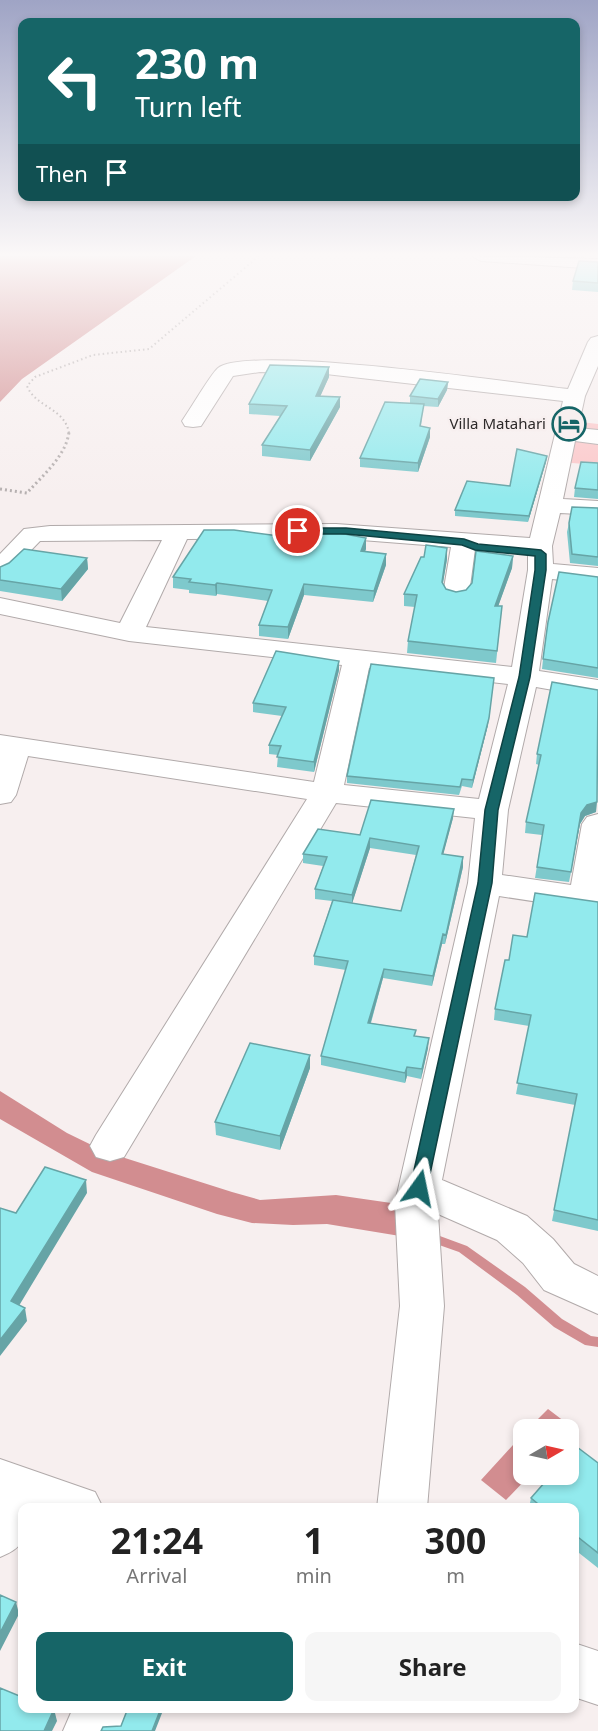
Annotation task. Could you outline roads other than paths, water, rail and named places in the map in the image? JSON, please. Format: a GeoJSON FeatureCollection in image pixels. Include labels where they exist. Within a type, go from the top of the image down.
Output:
{"type":"FeatureCollection","features":[{"type":"Feature","properties":{"kind":"street"},"geometry":{"type":"LineString","coordinates":[[403,1503],[423,1306],[417,1196],[485,883],[492,810],[524,677],[549,505],[568,434],[575,396],[598,342]]}},
{"type":"Feature","properties":{"kind":"street"},"geometry":{"type":"LineString","coordinates":[[193,422],[226,372],[243,367],[317,367],[575,396]]}},
{"type":"Feature","properties":{"kind":"street"},"geometry":{"type":"LineString","coordinates":[[568,434],[598,438]]}},
{"type":"Feature","properties":{"kind":"street"},"geometry":{"type":"LineString","coordinates":[[549,505],[598,508]]}},
{"type":"Feature","properties":{"kind":"street"},"geometry":{"type":"LineString","coordinates":[[129,633],[179,531]]}},
{"type":"Feature","properties":{"kind":"street"},"geometry":{"type":"LineString","coordinates":[[0,568],[33,534],[336,531],[464,542],[475,547],[541,557],[598,576]]}},
{"type":"Feature","properties":{"kind":"street"},"geometry":{"type":"LineString","coordinates":[[456,594],[464,542]]}},
{"type":"Feature","properties":{"kind":"street"},"geometry":{"type":"LineString","coordinates":[[0,606],[129,633],[524,677],[598,689]]}},
{"type":"Feature","properties":{"kind":"street"},"geometry":{"type":"LineString","coordinates":[[110,1146],[327,793],[357,659]]}},
{"type":"Feature","properties":{"kind":"street"},"geometry":{"type":"LineString","coordinates":[[0,795],[9,744],[327,793],[492,810]]}},
{"type":"Feature","properties":{"kind":"street"},"geometry":{"type":"LineString","coordinates":[[485,883],[591,900],[598,824]]}},
{"type":"Feature","properties":{"kind":"street"},"geometry":{"type":"LineString","coordinates":[[417,1196],[512,1228],[538,1251],[559,1276],[598,1296]]}},
{"type":"Feature","properties":{"kind":"street"},"geometry":{"type":"LineString","coordinates":[[0,1533],[13,1486],[63,1503]]}},
{"type":"Feature","properties":{"kind":"street"},"geometry":{"type":"LineString","coordinates":[[579,1672],[598,1678]]}},
{"type":"Feature","properties":{"kind":"street"},"geometry":{"type":"LineString","coordinates":[[91,1731],[100,1713]]}},
{"type":"Feature","properties":{"kind":"waterway"},"geometry":{"type":"LineString","coordinates":[[429,1237],[463,1249],[521,1291],[558,1323],[589,1341],[598,1342]]}},
{"type":"Feature","properties":{"kind":"place","name":"Villa Matahari"},"geometry":{"type":"Point","coordinates":[569,424]}}]}
